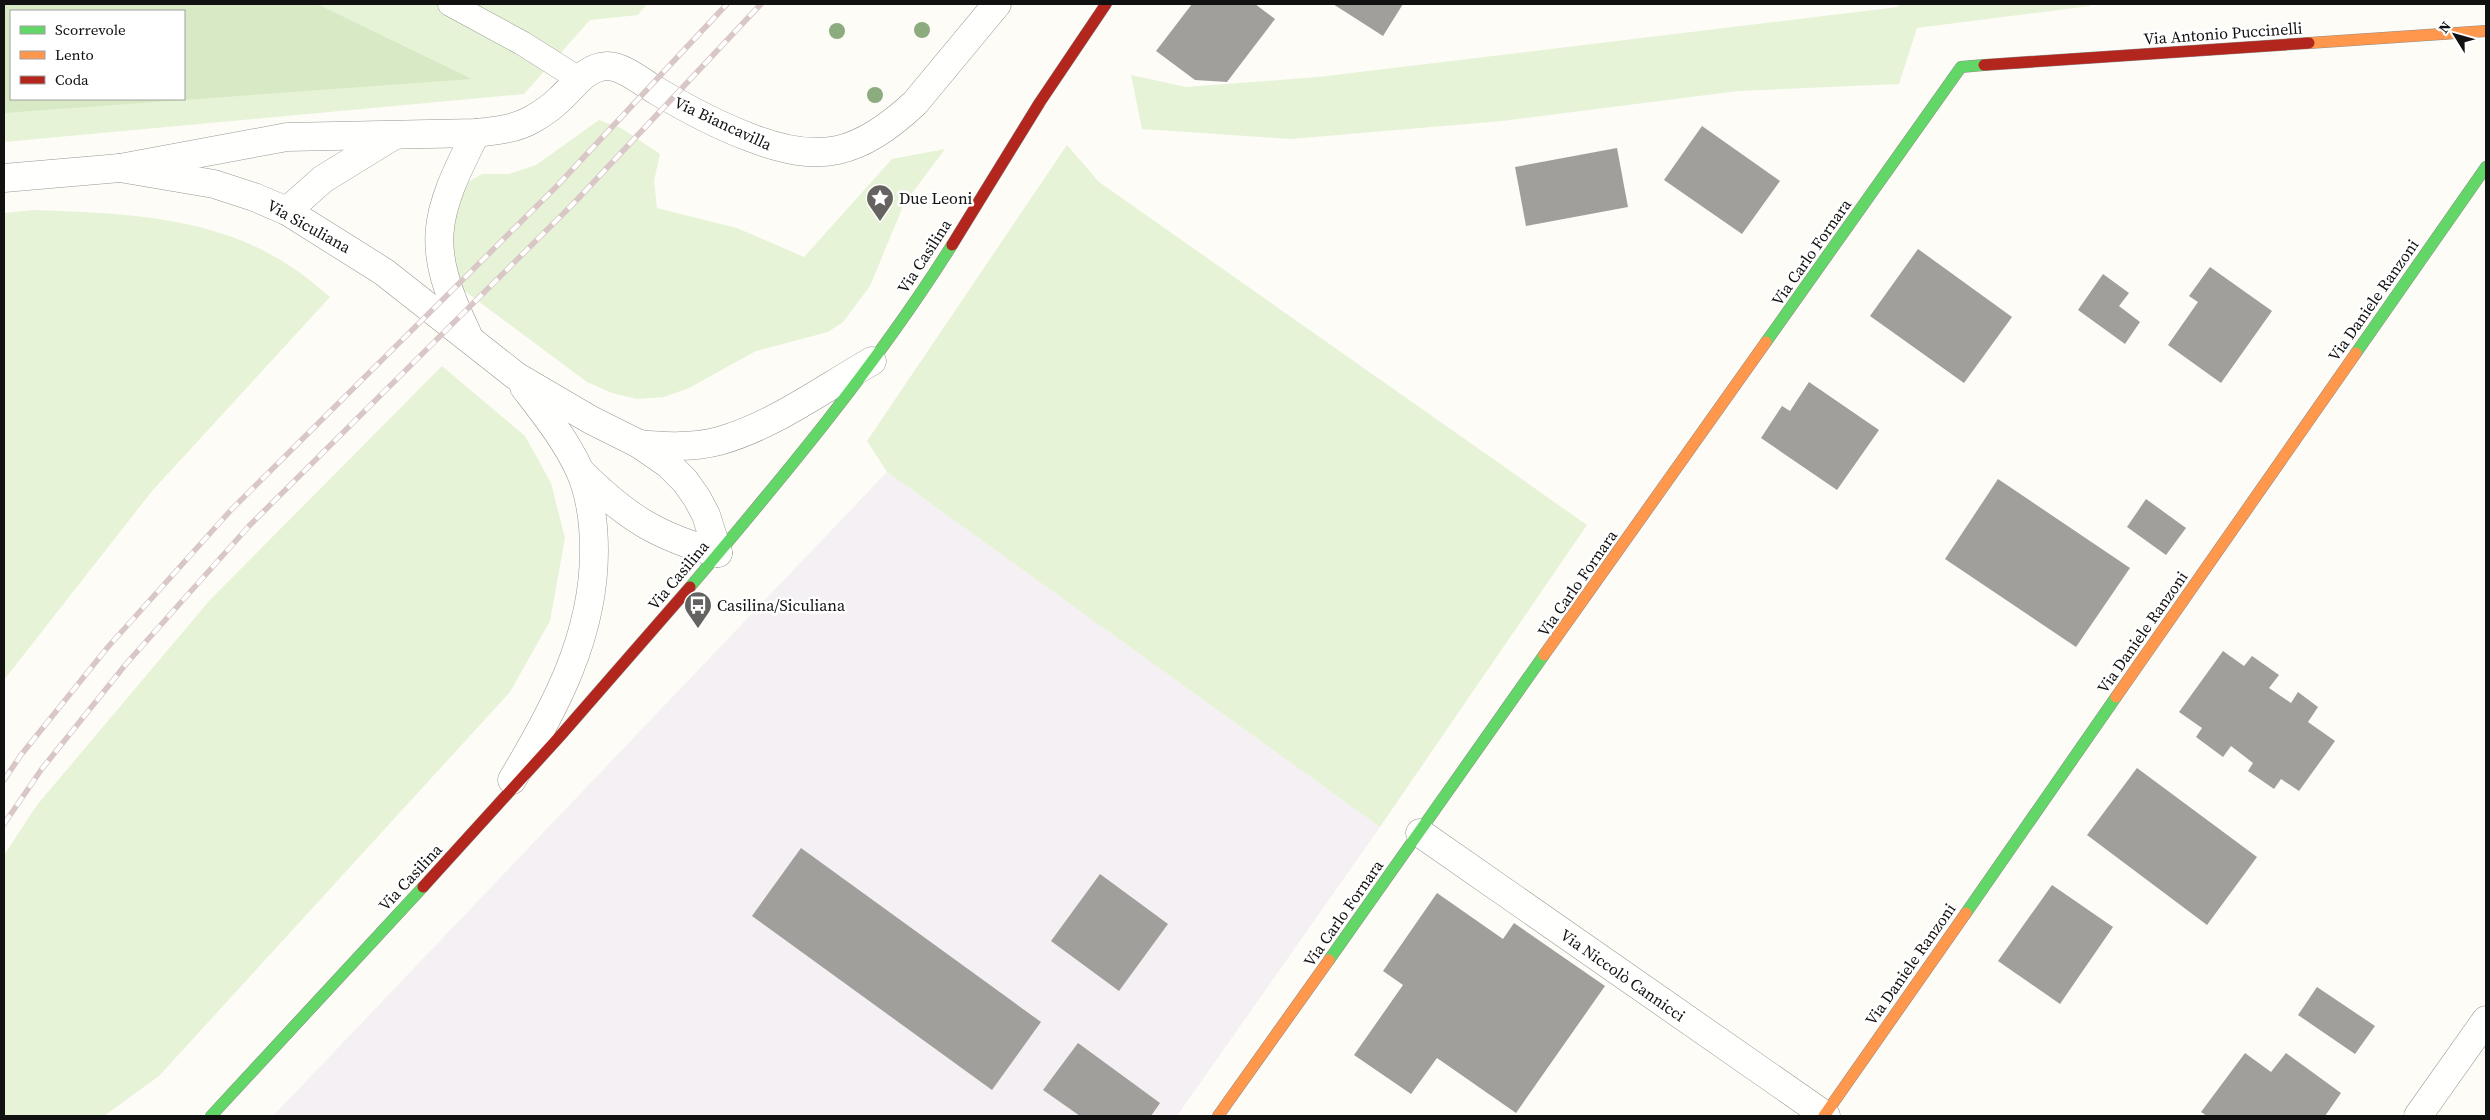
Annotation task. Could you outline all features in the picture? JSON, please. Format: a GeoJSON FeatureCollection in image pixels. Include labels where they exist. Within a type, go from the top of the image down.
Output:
{"type":"FeatureCollection","features":[{"type":"Feature","properties":{"kind":"street","name":"Via Biancavilla"},"geometry":{"type":"LineString","coordinates":[[120,168],[286,137],[476,133],[514,127],[529,121],[547,110],[579,79],[595,69],[606,66],[615,67],[702,116],[743,135],[798,153],[830,152],[863,141],[900,116],[919,98],[997,4]]}},
{"type":"Feature","properties":{"kind":"street","name":"Via Casilina"},"geometry":{"type":"LineString","coordinates":[[211,1116],[493,811],[718,553],[873,360],[920,294],[1060,72],[1106,4]]}},
{"type":"Feature","properties":{"kind":"street","name":"Via Antonio Puccinelli"},"geometry":{"type":"LineString","coordinates":[[1961,67],[2486,31]]}},
{"type":"Feature","properties":{"kind":"street","name":"Via Carlo Fornara"},"geometry":{"type":"LineString","coordinates":[[1218,1116],[1961,67]]}},
{"type":"Feature","properties":{"kind":"street"},"geometry":{"type":"LineString","coordinates":[[470,339],[448,291],[439,246],[446,197],[476,133]]}},
{"type":"Feature","properties":{"kind":"street"},"geometry":{"type":"LineString","coordinates":[[287,211],[323,178],[394,136]]}},
{"type":"Feature","properties":{"kind":"street","name":"Via Daniele Ranzoni"},"geometry":{"type":"LineString","coordinates":[[1825,1116],[2486,167]]}},
{"type":"Feature","properties":{"kind":"street","name":"Via Siculiana"},"geometry":{"type":"LineString","coordinates":[[4,178],[120,168],[214,184],[254,197],[287,211],[384,272],[516,376]]}},
{"type":"Feature","properties":{"kind":"street"},"geometry":{"type":"LineString","coordinates":[[639,444],[682,446],[732,437],[785,411],[873,360]]}},
{"type":"Feature","properties":{"kind":"street"},"geometry":{"type":"LineString","coordinates":[[516,376],[591,420],[639,444],[668,464],[685,481],[706,515],[718,553]]}},
{"type":"Feature","properties":{"kind":"street"},"geometry":{"type":"LineString","coordinates":[[516,376],[551,422],[580,470],[620,510],[668,537],[718,553]]}},
{"type":"Feature","properties":{"kind":"street"},"geometry":{"type":"LineString","coordinates":[[493,811],[553,706],[570,671],[586,621],[594,587],[594,538],[589,499],[580,470]]}},
{"type":"Feature","properties":{"kind":"street","name":"Via Niccolò Cannicci"},"geometry":{"type":"LineString","coordinates":[[1420,833],[1825,1116]]}},
{"type":"Feature","properties":{"kind":"street"},"geometry":{"type":"LineString","coordinates":[[2418,1116],[2486,1020]]}},
{"type":"Feature","properties":{"kind":"lane"},"geometry":{"type":"LineString","coordinates":[[450,4],[514,38],[579,79]]}},
{"type":"Feature","properties":{"kind":"shaded area"},"geometry":{"type":"Polygon","coordinates":[[[887,472],[1380,827],[1177,1116],[273,1116],[887,472]]]}},
{"type":"Feature","properties":{"kind":"green space"},"geometry":{"type":"Polygon","coordinates":[[[4,4],[647,4],[638,15],[590,20],[524,94],[4,142],[4,4]]]}},
{"type":"Feature","properties":{"kind":"green space"},"geometry":{"type":"Polygon","coordinates":[[[4,4],[317,4],[472,79],[185,100],[185,10],[10,10],[10,100],[183,100],[4,113],[4,4]]]}},
{"type":"Feature","properties":{"kind":"green space"},"geometry":{"type":"Polygon","coordinates":[[[1899,4],[2090,4],[2090,6],[1917,28],[1899,84],[1738,91],[1502,121],[1291,139],[1142,129],[1131,75],[1186,87],[1318,77],[1898,7],[1899,4]]]}},
{"type":"Feature","properties":{"kind":"green space"},"geometry":{"type":"Polygon","coordinates":[[[599,120],[621,128],[660,154],[654,181],[657,208],[737,228],[804,257],[892,159],[945,149],[904,204],[870,286],[843,322],[828,332],[756,351],[689,388],[664,397],[637,399],[612,393],[587,382],[462,289],[452,272],[451,225],[458,188],[482,174],[509,174],[536,165],[599,120]]]}},
{"type":"Feature","properties":{"kind":"green space"},"geometry":{"type":"Polygon","coordinates":[[[1067,145],[1099,182],[1587,525],[1380,827],[887,472],[867,441],[1067,145]]]}},
{"type":"Feature","properties":{"kind":"green space"},"geometry":{"type":"Polygon","coordinates":[[[35,210],[134,216],[167,220],[199,227],[261,249],[295,269],[330,297],[152,491],[4,680],[4,213],[35,210]]]}},
{"type":"Feature","properties":{"kind":"green space"},"geometry":{"type":"Polygon","coordinates":[[[442,366],[525,436],[551,483],[565,538],[550,621],[510,692],[159,1076],[104,1116],[4,1116],[4,855],[37,805],[209,601],[442,366]]]}},
{"type":"Feature","properties":{"kind":"building"},"geometry":{"type":"Polygon","coordinates":[[[1192,4],[1255,4],[1275,19],[1227,82],[1195,80],[1156,51],[1192,4]]]}},
{"type":"Feature","properties":{"kind":"building"},"geometry":{"type":"Polygon","coordinates":[[[1333,4],[1403,4],[1383,36],[1333,4]]]}},
{"type":"Feature","properties":{"kind":"building"},"geometry":{"type":"Polygon","coordinates":[[[1702,126],[1780,181],[1742,234],[1664,180],[1702,126]]]}},
{"type":"Feature","properties":{"kind":"building"},"geometry":{"type":"Polygon","coordinates":[[[1617,148],[1628,207],[1526,226],[1515,167],[1617,148]]]}},
{"type":"Feature","properties":{"kind":"building"},"geometry":{"type":"Polygon","coordinates":[[[1918,249],[2012,317],[1964,383],[1870,316],[1918,249]]]}},
{"type":"Feature","properties":{"kind":"building"},"geometry":{"type":"Polygon","coordinates":[[[2210,267],[2272,311],[2221,383],[2168,345],[2198,302],[2189,296],[2210,267]]]}},
{"type":"Feature","properties":{"kind":"building"},"geometry":{"type":"Polygon","coordinates":[[[2103,274],[2129,293],[2119,306],[2140,322],[2125,344],[2078,310],[2103,274]]]}},
{"type":"Feature","properties":{"kind":"building"},"geometry":{"type":"Polygon","coordinates":[[[1809,382],[1879,430],[1837,490],[1761,438],[1782,406],[1790,411],[1809,382]]]}},
{"type":"Feature","properties":{"kind":"building"},"geometry":{"type":"Polygon","coordinates":[[[1998,479],[2130,568],[2076,647],[1945,559],[1998,479]]]}},
{"type":"Feature","properties":{"kind":"building"},"geometry":{"type":"Polygon","coordinates":[[[2146,499],[2186,528],[2166,555],[2127,527],[2146,499]]]}},
{"type":"Feature","properties":{"kind":"building"},"geometry":{"type":"Polygon","coordinates":[[[2223,651],[2244,666],[2252,656],[2279,675],[2269,688],[2291,703],[2298,692],[2318,707],[2308,722],[2335,741],[2299,791],[2281,779],[2274,789],[2248,771],[2253,763],[2231,746],[2223,757],[2196,737],[2202,728],[2179,712],[2223,651]]]}},
{"type":"Feature","properties":{"kind":"building"},"geometry":{"type":"Polygon","coordinates":[[[2137,768],[2257,857],[2207,925],[2087,835],[2137,768]]]}},
{"type":"Feature","properties":{"kind":"building"},"geometry":{"type":"Polygon","coordinates":[[[801,848],[1041,1022],[992,1090],[752,916],[801,848]]]}},
{"type":"Feature","properties":{"kind":"building"},"geometry":{"type":"Polygon","coordinates":[[[1100,874],[1168,924],[1119,991],[1051,941],[1100,874]]]}},
{"type":"Feature","properties":{"kind":"building"},"geometry":{"type":"Polygon","coordinates":[[[2052,885],[2113,927],[2060,1004],[1998,961],[2052,885]]]}},
{"type":"Feature","properties":{"kind":"building"},"geometry":{"type":"Polygon","coordinates":[[[1437,893],[1503,939],[1514,923],[1605,986],[1516,1113],[1437,1058],[1411,1094],[1354,1055],[1403,985],[1383,971],[1437,893]]]}},
{"type":"Feature","properties":{"kind":"building"},"geometry":{"type":"Polygon","coordinates":[[[2317,987],[2375,1026],[2355,1054],[2298,1015],[2317,987]]]}},
{"type":"Feature","properties":{"kind":"building"},"geometry":{"type":"Polygon","coordinates":[[[1078,1043],[1160,1103],[1151,1116],[1080,1116],[1043,1090],[1078,1043]]]}},
{"type":"Feature","properties":{"kind":"building"},"geometry":{"type":"Polygon","coordinates":[[[2245,1053],[2271,1072],[2286,1053],[2341,1093],[2325,1116],[2207,1116],[2201,1112],[2245,1053]]]}},
{"type":"Feature","properties":{"kind":"railway"},"geometry":{"type":"LineString","coordinates":[[4,780],[21,755],[107,648],[231,510],[556,187],[727,4]]}},
{"type":"Feature","properties":{"kind":"railway"},"geometry":{"type":"LineString","coordinates":[[4,824],[41,770],[126,664],[249,526],[573,204],[761,4]]}},
{"type":"Feature","properties":{"kind":"traffic: fast"},"geometry":{"type":"LineString","coordinates":[[1766,342],[1961,67],[1984,65]]}},
{"type":"Feature","properties":{"kind":"traffic: fast"},"geometry":{"type":"LineString","coordinates":[[2356,353],[2486,167]]}},
{"type":"Feature","properties":{"kind":"traffic: fast"},"geometry":{"type":"LineString","coordinates":[[690,587],[794,462],[860,377],[923,290],[952,245]]}},
{"type":"Feature","properties":{"kind":"traffic: fast"},"geometry":{"type":"LineString","coordinates":[[1329,960],[1544,655]]}},
{"type":"Feature","properties":{"kind":"traffic: fast"},"geometry":{"type":"LineString","coordinates":[[1966,913],[2116,697]]}},
{"type":"Feature","properties":{"kind":"traffic: fast"},"geometry":{"type":"LineString","coordinates":[[211,1116],[423,887]]}},
{"type":"Feature","properties":{"kind":"traffic: slow"},"geometry":{"type":"LineString","coordinates":[[2309,43],[2486,31]]}},
{"type":"Feature","properties":{"kind":"traffic: slow"},"geometry":{"type":"LineString","coordinates":[[1544,655],[1766,342]]}},
{"type":"Feature","properties":{"kind":"traffic: slow"},"geometry":{"type":"LineString","coordinates":[[2116,697],[2356,353]]}},
{"type":"Feature","properties":{"kind":"traffic: slow"},"geometry":{"type":"LineString","coordinates":[[1824,1116],[1966,913]]}},
{"type":"Feature","properties":{"kind":"traffic: slow"},"geometry":{"type":"LineString","coordinates":[[1218,1116],[1329,960]]}},
{"type":"Feature","properties":{"kind":"traffic: jam"},"geometry":{"type":"LineString","coordinates":[[952,245],[1040,102],[1106,4]]}},
{"type":"Feature","properties":{"kind":"traffic: jam"},"geometry":{"type":"LineString","coordinates":[[1984,65],[2309,43]]}},
{"type":"Feature","properties":{"kind":"traffic: jam"},"geometry":{"type":"LineString","coordinates":[[423,887],[561,735],[690,587]]}},
{"type":"Feature","properties":{"kind":"place","name":"Due Leoni"},"geometry":{"type":"Point","coordinates":[880,222]}},
{"type":"Feature","properties":{"kind":"place","name":"Casilina/Siculiana"},"geometry":{"type":"Point","coordinates":[698,629]}}]}
